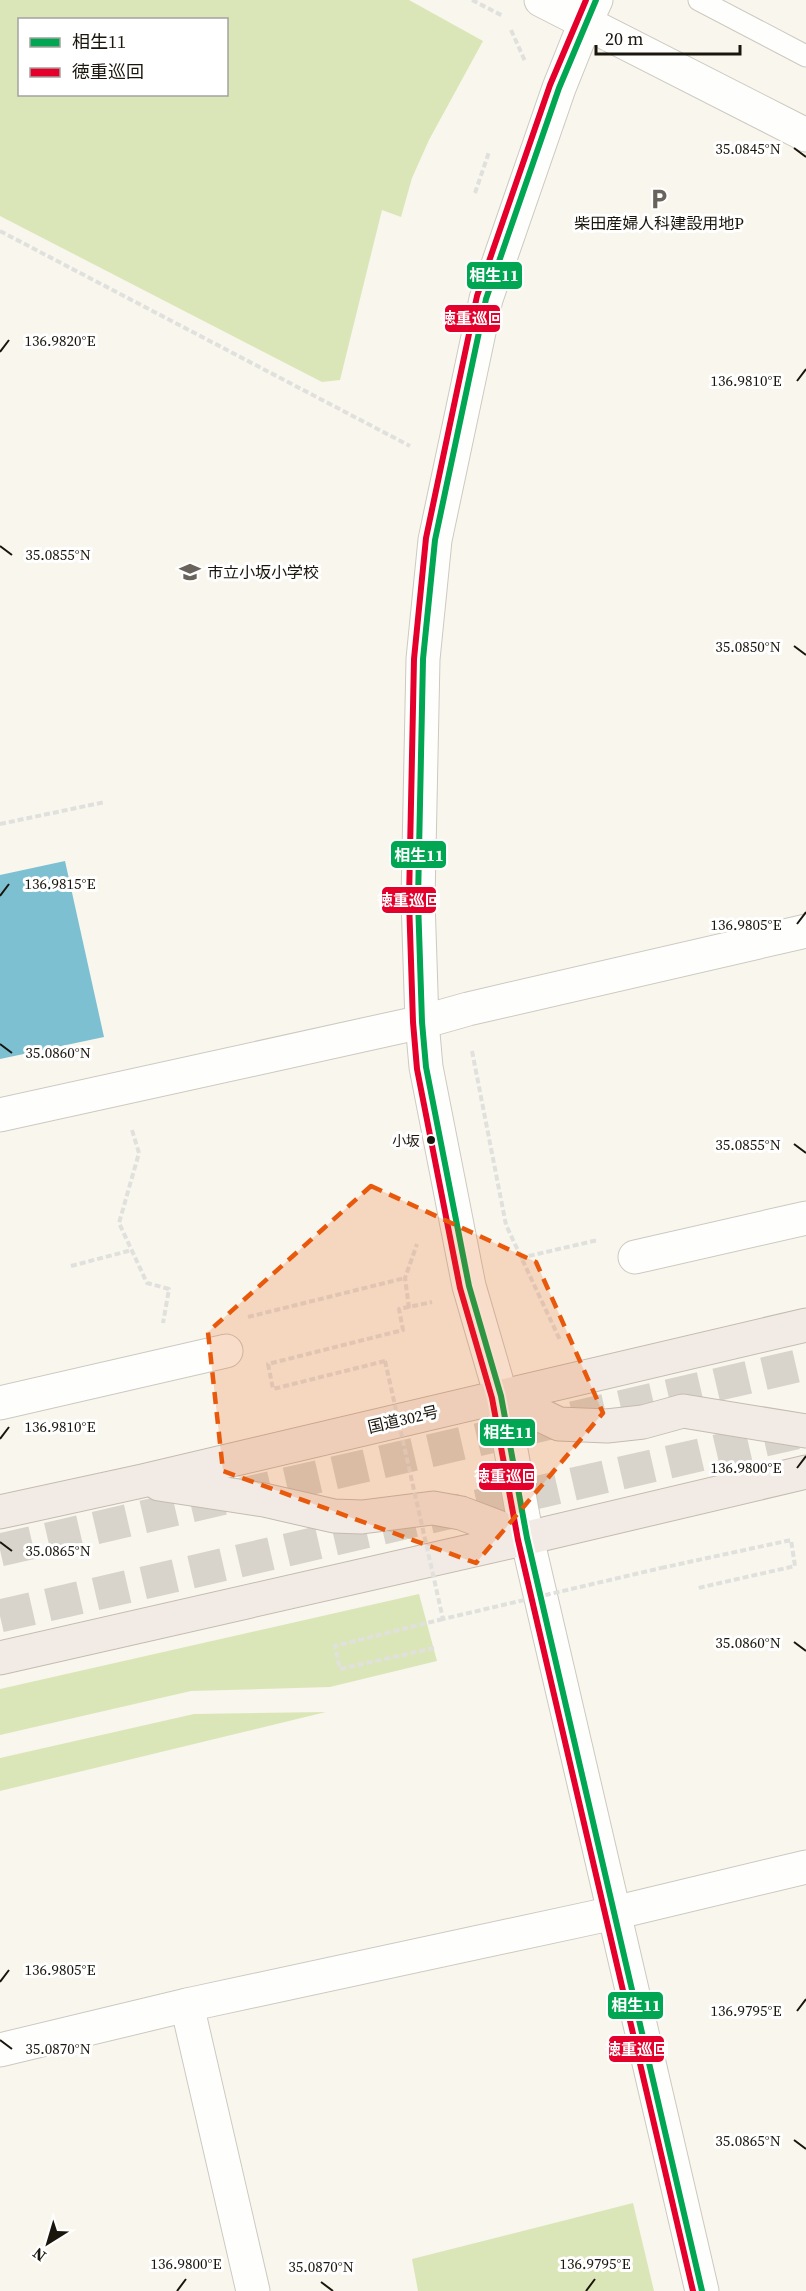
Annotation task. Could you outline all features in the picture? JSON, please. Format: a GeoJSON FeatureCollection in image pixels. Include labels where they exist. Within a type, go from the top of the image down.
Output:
{"type":"FeatureCollection","features":[{"type":"Feature","properties":{"kind":"highway","name":"国道302号"},"geometry":{"type":"LineString","coordinates":[[0,1512],[142,1481],[806,1325]]}},
{"type":"Feature","properties":{"kind":"highway"},"geometry":{"type":"LineString","coordinates":[[501,1396],[559,1424],[607,1426],[643,1422],[683,1411],[806,1431]]}},
{"type":"Feature","properties":{"kind":"highway"},"geometry":{"type":"LineString","coordinates":[[0,1658],[527,1539],[806,1472]]}},
{"type":"Feature","properties":{"kind":"highway"},"geometry":{"type":"LineString","coordinates":[[142,1481],[264,1500],[334,1516],[362,1517],[433,1508],[461,1513],[527,1539]]}},
{"type":"Feature","properties":{"kind":"street"},"geometry":{"type":"LineString","coordinates":[[541,0],[591,11],[806,135]]}},
{"type":"Feature","properties":{"kind":"street"},"geometry":{"type":"LineString","coordinates":[[591,11],[559,88],[486,299],[435,540],[423,682],[418,900],[422,1022],[426,1067],[470,1286],[501,1396],[527,1539],[702,2291]]}},
{"type":"Feature","properties":{"kind":"street"},"geometry":{"type":"LineString","coordinates":[[0,1115],[422,1022],[468,1009],[806,932]]}},
{"type":"Feature","properties":{"kind":"street"},"geometry":{"type":"LineString","coordinates":[[635,1257],[806,1218]]}},
{"type":"Feature","properties":{"kind":"street"},"geometry":{"type":"LineString","coordinates":[[0,1403],[226,1351]]}},
{"type":"Feature","properties":{"kind":"street"},"geometry":{"type":"LineString","coordinates":[[0,2050],[187,2005],[614,1913],[806,1867]]}},
{"type":"Feature","properties":{"kind":"street"},"geometry":{"type":"LineString","coordinates":[[187,2005],[253,2291]]}},
{"type":"Feature","properties":{"kind":"lane"},"geometry":{"type":"LineString","coordinates":[[699,0],[806,56]]}},
{"type":"Feature","properties":{"kind":"path"},"geometry":{"type":"LineString","coordinates":[[0,231],[410,446]]}},
{"type":"Feature","properties":{"kind":"path"},"geometry":{"type":"LineString","coordinates":[[0,824],[105,802]]}},
{"type":"Feature","properties":{"kind":"path"},"geometry":{"type":"LineString","coordinates":[[472,1046],[506,1225],[561,1344]]}},
{"type":"Feature","properties":{"kind":"path"},"geometry":{"type":"LineString","coordinates":[[122,1088],[125,1107],[139,1153],[120,1223],[147,1283],[169,1289],[162,1328]]}},
{"type":"Feature","properties":{"kind":"path"},"geometry":{"type":"LineString","coordinates":[[71,1266],[132,1250]]}},
{"type":"Feature","properties":{"kind":"path"},"geometry":{"type":"LineString","coordinates":[[435,1301],[399,1309],[403,1330],[267,1364],[273,1389],[385,1361],[443,1619]]}},
{"type":"Feature","properties":{"kind":"path"},"geometry":{"type":"LineString","coordinates":[[434,1648],[340,1669],[334,1646],[661,1568],[791,1540],[795,1566],[698,1588]]}},
{"type":"Feature","properties":{"kind":"highlighted area"},"geometry":{"type":"Polygon","coordinates":[[[371,1186],[536,1262],[603,1413],[476,1563],[223,1471],[208,1332],[371,1186]]]}},
{"type":"Feature","properties":{"kind":"green space"},"geometry":{"type":"Polygon","coordinates":[[[0,0],[409,0],[483,41],[429,140],[412,178],[401,217],[382,210],[340,380],[322,382],[0,216],[0,0]]]}},
{"type":"Feature","properties":{"kind":"green space"},"geometry":{"type":"Polygon","coordinates":[[[419,1594],[437,1661],[330,1687],[191,1691],[0,1735],[0,1689],[419,1594]]]}},
{"type":"Feature","properties":{"kind":"green space"},"geometry":{"type":"Polygon","coordinates":[[[326,1712],[0,1791],[0,1758],[194,1714],[326,1712]]]}},
{"type":"Feature","properties":{"kind":"green space"},"geometry":{"type":"Polygon","coordinates":[[[633,2203],[654,2291],[418,2291],[412,2259],[633,2203]]]}},
{"type":"Feature","properties":{"kind":"water"},"geometry":{"type":"Polygon","coordinates":[[[65,861],[104,1037],[0,1059],[0,875],[65,861]]]}},
{"type":"Feature","properties":{"kind":"tunnel"},"geometry":{"type":"LineString","coordinates":[[0,1550],[806,1364]]}},
{"type":"Feature","properties":{"kind":"tunnel"},"geometry":{"type":"LineString","coordinates":[[0,1616],[804,1431]]}},
{"type":"Feature","properties":{"kind":"transit line","name":"徳重巡回"},"geometry":{"type":"LineString","coordinates":[[586,0],[550,85],[477,296],[426,538],[414,659],[409,900],[413,1022],[417,1069],[460,1288],[492,1398],[518,1540],[693,2291]]}},
{"type":"Feature","properties":{"kind":"transit line","name":"相生11"},"geometry":{"type":"LineString","coordinates":[[596,0],[559,88],[486,299],[435,540],[423,659],[418,900],[422,1022],[426,1067],[469,1286],[501,1396],[527,1538],[702,2291]]}},
{"type":"Feature","properties":{"kind":"place","name":"柴田産婦人科建設用地P"},"geometry":{"type":"Point","coordinates":[659,199]}},
{"type":"Feature","properties":{"kind":"place","name":"市立小坂小学校"},"geometry":{"type":"Point","coordinates":[190,572]}},
{"type":"Feature","properties":{"kind":"place","name":"小坂"},"geometry":{"type":"Point","coordinates":[431,1140]}}]}
